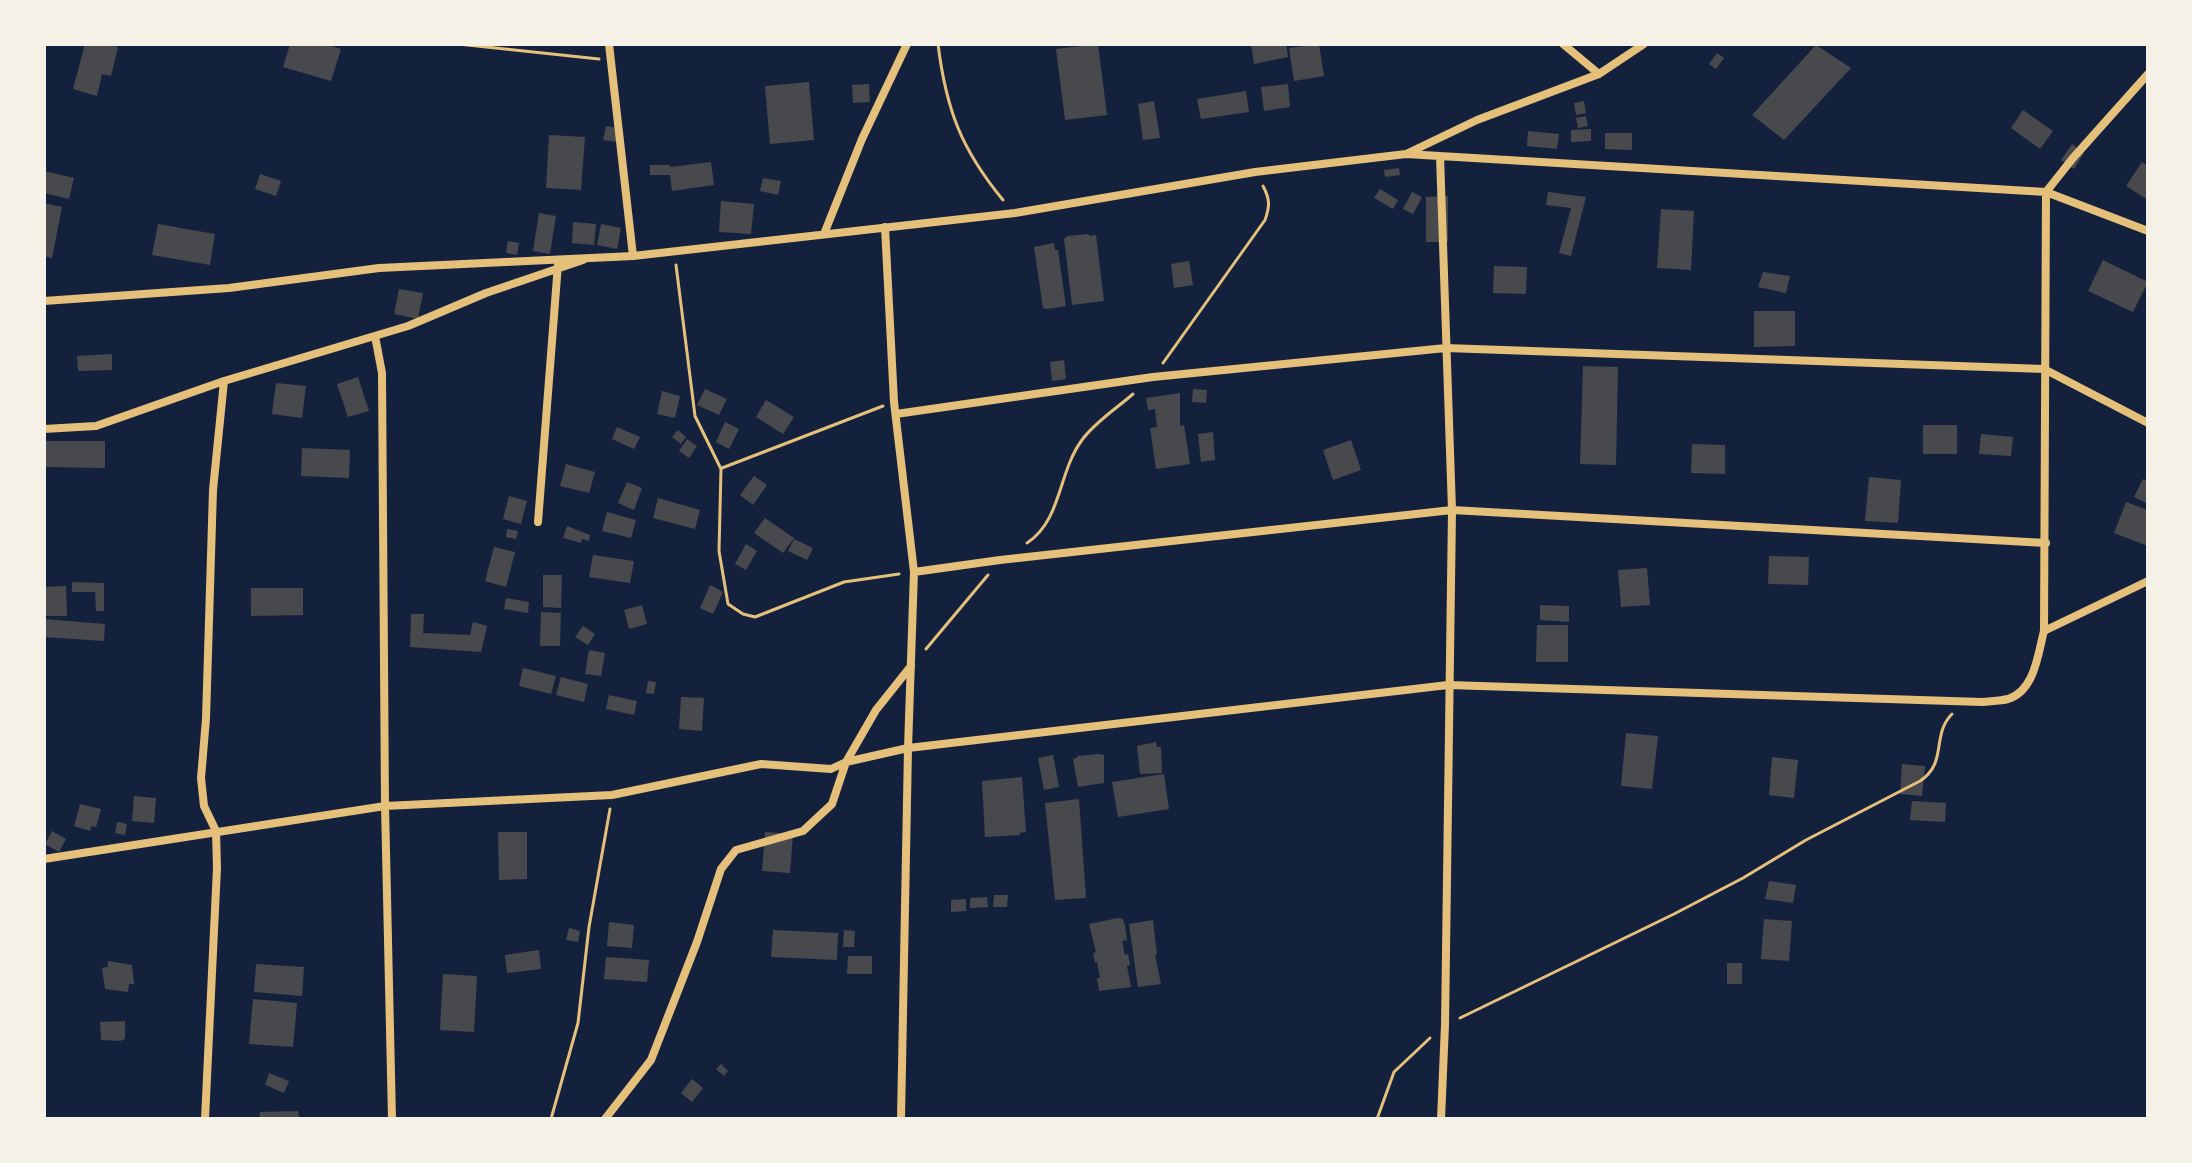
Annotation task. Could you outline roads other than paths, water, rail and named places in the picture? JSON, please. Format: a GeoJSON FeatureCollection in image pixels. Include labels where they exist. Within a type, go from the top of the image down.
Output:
{"type":"FeatureCollection","features":[{"type":"Feature","properties":{"kind":"street"},"geometry":{"type":"LineString","coordinates":[[609,44],[633,256]]}},
{"type":"Feature","properties":{"kind":"street"},"geometry":{"type":"LineString","coordinates":[[824,234],[862,139],[907,44]]}},
{"type":"Feature","properties":{"kind":"street"},"geometry":{"type":"LineString","coordinates":[[1563,44],[1599,74]]}},
{"type":"Feature","properties":{"kind":"street"},"geometry":{"type":"LineString","coordinates":[[1406,154],[1477,120],[1599,74],[1644,44]]}},
{"type":"Feature","properties":{"kind":"street"},"geometry":{"type":"LineString","coordinates":[[44,859],[385,806],[612,795],[761,764],[831,769],[846,762],[908,748],[1448,685],[1982,702],[2010,699],[2033,675],[2044,631],[2046,192],[2148,74]]}},
{"type":"Feature","properties":{"kind":"street"},"geometry":{"type":"LineString","coordinates":[[44,301],[229,288],[379,268],[558,264],[594,257],[633,256],[1015,213],[1255,172],[1406,154],[2046,192],[2148,231]]}},
{"type":"Feature","properties":{"kind":"street"},"geometry":{"type":"LineString","coordinates":[[1440,156],[1452,510],[1441,1119]]}},
{"type":"Feature","properties":{"kind":"street"},"geometry":{"type":"LineString","coordinates":[[885,227],[894,402],[914,572],[901,1119]]}},
{"type":"Feature","properties":{"kind":"street"},"geometry":{"type":"LineString","coordinates":[[44,429],[96,426],[224,381],[408,326],[558,264]]}},
{"type":"Feature","properties":{"kind":"street"},"geometry":{"type":"LineString","coordinates":[[538,522],[558,264]]}},
{"type":"Feature","properties":{"kind":"street"},"geometry":{"type":"LineString","coordinates":[[375,336],[382,373],[385,806],[392,1119]]}},
{"type":"Feature","properties":{"kind":"street"},"geometry":{"type":"LineString","coordinates":[[896,414],[1153,377],[1446,348],[2044,369],[2148,423]]}},
{"type":"Feature","properties":{"kind":"street"},"geometry":{"type":"LineString","coordinates":[[205,1119],[216,895],[216,831],[204,806],[201,778],[206,719],[213,490],[224,381]]}},
{"type":"Feature","properties":{"kind":"street"},"geometry":{"type":"LineString","coordinates":[[914,572],[1452,510],[2046,543]]}},
{"type":"Feature","properties":{"kind":"street"},"geometry":{"type":"LineString","coordinates":[[2044,631],[2148,581]]}},
{"type":"Feature","properties":{"kind":"street"},"geometry":{"type":"LineString","coordinates":[[605,1119],[651,1060],[697,942],[721,869],[736,850],[803,831],[832,804],[846,762],[876,710],[912,666]]}}]}
